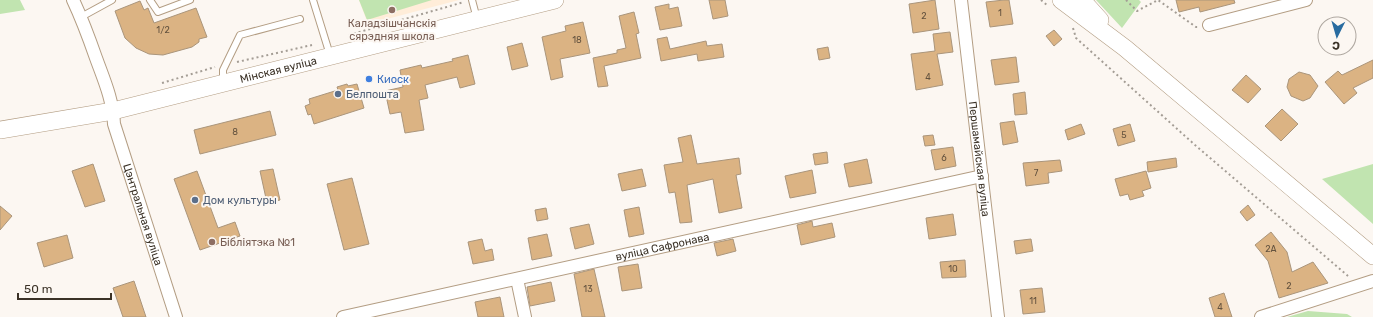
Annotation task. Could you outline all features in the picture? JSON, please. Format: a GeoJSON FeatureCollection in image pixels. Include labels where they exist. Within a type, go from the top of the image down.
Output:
{"type":"FeatureCollection","features":[{"type":"Feature","properties":{"kind":"street","name":"Цэнтральная вуліца"},"geometry":{"type":"LineString","coordinates":[[73,0],[81,17],[110,96],[114,111],[114,124],[176,317]]}},
{"type":"Feature","properties":{"kind":"street","name":"Мінская вуліца"},"geometry":{"type":"LineString","coordinates":[[0,130],[114,111],[223,82],[328,49],[477,19],[555,0]]}},
{"type":"Feature","properties":{"kind":"street","name":"Першамайская вуліца"},"geometry":{"type":"LineString","coordinates":[[961,0],[998,317]]}},
{"type":"Feature","properties":{"kind":"street"},"geometry":{"type":"LineString","coordinates":[[1082,0],[1125,48]]}},
{"type":"Feature","properties":{"kind":"street"},"geometry":{"type":"LineString","coordinates":[[1209,25],[1306,0]]}},
{"type":"Feature","properties":{"kind":"street"},"geometry":{"type":"LineString","coordinates":[[1056,4],[1125,48],[1373,256]]}},
{"type":"Feature","properties":{"kind":"street","name":"вуліца Сафронава"},"geometry":{"type":"LineString","coordinates":[[343,317],[982,176]]}},
{"type":"Feature","properties":{"kind":"street"},"geometry":{"type":"LineString","coordinates":[[517,279],[525,317]]}},
{"type":"Feature","properties":{"kind":"street"},"geometry":{"type":"LineString","coordinates":[[1261,317],[1373,281]]}},
{"type":"Feature","properties":{"kind":"lane"},"geometry":{"type":"LineString","coordinates":[[81,17],[112,0]]}},
{"type":"Feature","properties":{"kind":"lane"},"geometry":{"type":"LineString","coordinates":[[150,0],[158,12],[190,0]]}},
{"type":"Feature","properties":{"kind":"lane"},"geometry":{"type":"LineString","coordinates":[[313,0],[328,49]]}},
{"type":"Feature","properties":{"kind":"lane"},"geometry":{"type":"LineString","coordinates":[[472,0],[477,19]]}},
{"type":"Feature","properties":{"kind":"lane"},"geometry":{"type":"LineString","coordinates":[[223,82],[222,70],[240,35],[300,20]]}},
{"type":"Feature","properties":{"kind":"path"},"geometry":{"type":"LineString","coordinates":[[160,83],[225,65],[328,49],[472,0]]}},
{"type":"Feature","properties":{"kind":"path"},"geometry":{"type":"LineString","coordinates":[[1041,0],[1056,4]]}},
{"type":"Feature","properties":{"kind":"path"},"geometry":{"type":"LineString","coordinates":[[1126,0],[1137,11],[1158,0],[1196,27],[1209,25]]}},
{"type":"Feature","properties":{"kind":"path"},"geometry":{"type":"LineString","coordinates":[[1072,26],[1076,38],[1195,145],[1359,286]]}},
{"type":"Feature","properties":{"kind":"shaded area","name":"Каладзішчанскія сярэдняя школа"},"geometry":{"type":"Polygon","coordinates":[[[359,0],[459,0],[368,24],[359,0]]]}},
{"type":"Feature","properties":{"kind":"green space"},"geometry":{"type":"Polygon","coordinates":[[[0,0],[20,0],[25,10],[0,14],[0,0]]]}},
{"type":"Feature","properties":{"kind":"green space","name":"Каладзішчанскія сярэдняя школа"},"geometry":{"type":"Polygon","coordinates":[[[359,0],[432,0],[367,20],[359,0]]]}},
{"type":"Feature","properties":{"kind":"green space"},"geometry":{"type":"Polygon","coordinates":[[[1096,0],[1139,0],[1141,2],[1122,28],[1096,0]]]}},
{"type":"Feature","properties":{"kind":"green space"},"geometry":{"type":"Polygon","coordinates":[[[1373,164],[1373,224],[1322,179],[1373,164]]]}},
{"type":"Feature","properties":{"kind":"green space"},"geometry":{"type":"Polygon","coordinates":[[[1308,311],[1347,314],[1352,317],[1287,317],[1308,311]]]}},
{"type":"Feature","properties":{"kind":"building"},"geometry":{"type":"Polygon","coordinates":[[[709,0],[725,0],[728,16],[713,19],[709,0]]]}},
{"type":"Feature","properties":{"kind":"building"},"geometry":{"type":"Polygon","coordinates":[[[935,0],[939,29],[913,33],[909,4],[935,0]]]}},
{"type":"Feature","properties":{"kind":"building"},"geometry":{"type":"Polygon","coordinates":[[[1009,0],[1013,24],[990,27],[986,2],[1009,0]]]}},
{"type":"Feature","properties":{"kind":"building"},"geometry":{"type":"Polygon","coordinates":[[[1176,0],[1234,0],[1235,3],[1200,12],[1199,7],[1179,12],[1176,0]]]}},
{"type":"Feature","properties":{"kind":"building"},"geometry":{"type":"Polygon","coordinates":[[[140,1],[144,10],[148,8],[154,23],[196,8],[207,37],[199,39],[199,42],[192,47],[163,55],[149,54],[136,48],[125,38],[115,11],[140,1]]]}},
{"type":"Feature","properties":{"kind":"building"},"geometry":{"type":"Polygon","coordinates":[[[669,4],[669,9],[678,7],[682,26],[660,30],[655,7],[669,4]]]}},
{"type":"Feature","properties":{"kind":"building"},"geometry":{"type":"Polygon","coordinates":[[[634,12],[639,33],[636,34],[641,58],[604,66],[608,86],[598,87],[593,58],[617,53],[617,50],[626,48],[619,16],[634,12]]]}},
{"type":"Feature","properties":{"kind":"building"},"geometry":{"type":"Polygon","coordinates":[[[583,22],[590,53],[560,59],[563,77],[551,80],[542,37],[566,31],[565,26],[583,22]]]}},
{"type":"Feature","properties":{"kind":"building"},"geometry":{"type":"Polygon","coordinates":[[[1054,30],[1062,39],[1054,46],[1046,36],[1054,30]]]}},
{"type":"Feature","properties":{"kind":"building"},"geometry":{"type":"Polygon","coordinates":[[[950,32],[953,52],[937,54],[943,85],[916,90],[911,54],[935,51],[933,34],[950,32]]]}},
{"type":"Feature","properties":{"kind":"building"},"geometry":{"type":"Polygon","coordinates":[[[667,37],[670,49],[706,41],[707,46],[722,44],[724,57],[698,61],[697,54],[661,61],[657,39],[667,37]]]}},
{"type":"Feature","properties":{"kind":"building"},"geometry":{"type":"Polygon","coordinates":[[[522,43],[528,66],[512,70],[507,47],[522,43]]]}},
{"type":"Feature","properties":{"kind":"building"},"geometry":{"type":"Polygon","coordinates":[[[828,47],[830,58],[819,60],[817,49],[828,47]]]}},
{"type":"Feature","properties":{"kind":"building"},"geometry":{"type":"Polygon","coordinates":[[[468,55],[475,84],[460,88],[457,77],[425,85],[428,98],[419,100],[424,130],[405,133],[401,112],[390,114],[385,91],[403,87],[400,70],[421,65],[422,68],[453,61],[452,59],[468,55]]]}},
{"type":"Feature","properties":{"kind":"building"},"geometry":{"type":"Polygon","coordinates":[[[1016,57],[1019,82],[995,85],[991,60],[1016,57]]]}},
{"type":"Feature","properties":{"kind":"building"},"geometry":{"type":"Polygon","coordinates":[[[1373,60],[1373,78],[1353,88],[1357,93],[1344,104],[1325,82],[1338,71],[1342,75],[1373,60]]]}},
{"type":"Feature","properties":{"kind":"building"},"geometry":{"type":"Polygon","coordinates":[[[1299,72],[1310,75],[1318,86],[1310,98],[1303,101],[1291,96],[1287,87],[1289,79],[1299,72]]]}},
{"type":"Feature","properties":{"kind":"building"},"geometry":{"type":"Polygon","coordinates":[[[1246,75],[1261,89],[1248,103],[1232,90],[1246,75]]]}},
{"type":"Feature","properties":{"kind":"building"},"geometry":{"type":"Polygon","coordinates":[[[347,84],[348,86],[357,84],[364,108],[314,124],[311,114],[308,115],[305,106],[310,104],[309,99],[338,90],[337,87],[347,84]]]}},
{"type":"Feature","properties":{"kind":"building"},"geometry":{"type":"Polygon","coordinates":[[[1025,92],[1027,114],[1015,115],[1013,94],[1025,92]]]}},
{"type":"Feature","properties":{"kind":"building"},"geometry":{"type":"Polygon","coordinates":[[[1282,109],[1298,124],[1281,141],[1265,126],[1282,109]]]}},
{"type":"Feature","properties":{"kind":"building"},"geometry":{"type":"Polygon","coordinates":[[[270,111],[276,135],[200,154],[194,130],[270,111]]]}},
{"type":"Feature","properties":{"kind":"building"},"geometry":{"type":"Polygon","coordinates":[[[1014,121],[1018,142],[1003,145],[1000,123],[1014,121]]]}},
{"type":"Feature","properties":{"kind":"building"},"geometry":{"type":"Polygon","coordinates":[[[1081,124],[1085,134],[1068,140],[1065,130],[1081,124]]]}},
{"type":"Feature","properties":{"kind":"building"},"geometry":{"type":"Polygon","coordinates":[[[1130,124],[1135,141],[1118,146],[1113,129],[1130,124]]]}},
{"type":"Feature","properties":{"kind":"building"},"geometry":{"type":"Polygon","coordinates":[[[691,135],[697,164],[739,158],[741,174],[736,175],[742,208],[719,213],[713,179],[687,185],[692,222],[680,223],[675,192],[669,193],[664,165],[683,162],[678,138],[691,135]]]}},
{"type":"Feature","properties":{"kind":"building"},"geometry":{"type":"Polygon","coordinates":[[[933,135],[935,145],[925,146],[923,136],[933,135]]]}},
{"type":"Feature","properties":{"kind":"building"},"geometry":{"type":"Polygon","coordinates":[[[953,147],[956,166],[935,170],[931,150],[953,147]]]}},
{"type":"Feature","properties":{"kind":"building"},"geometry":{"type":"Polygon","coordinates":[[[827,152],[828,163],[815,165],[813,154],[827,152]]]}},
{"type":"Feature","properties":{"kind":"building"},"geometry":{"type":"Polygon","coordinates":[[[1176,158],[1177,167],[1148,172],[1147,162],[1176,158]]]}},
{"type":"Feature","properties":{"kind":"building"},"geometry":{"type":"Polygon","coordinates":[[[867,159],[872,183],[849,187],[844,164],[867,159]]]}},
{"type":"Feature","properties":{"kind":"building"},"geometry":{"type":"Polygon","coordinates":[[[1060,160],[1062,171],[1048,173],[1049,183],[1026,186],[1023,163],[1060,160]]]}},
{"type":"Feature","properties":{"kind":"building"},"geometry":{"type":"Polygon","coordinates":[[[93,164],[105,201],[85,207],[72,171],[93,164]]]}},
{"type":"Feature","properties":{"kind":"building"},"geometry":{"type":"Polygon","coordinates":[[[273,169],[280,200],[267,203],[260,171],[273,169]]]}},
{"type":"Feature","properties":{"kind":"building"},"geometry":{"type":"Polygon","coordinates":[[[642,169],[646,186],[622,191],[618,174],[642,169]]]}},
{"type":"Feature","properties":{"kind":"building"},"geometry":{"type":"Polygon","coordinates":[[[812,170],[816,193],[790,198],[785,176],[812,170]]]}},
{"type":"Feature","properties":{"kind":"building","name":"Дом культуры"},"geometry":{"type":"Polygon","coordinates":[[[197,171],[218,228],[235,222],[240,236],[200,250],[174,179],[197,171]]]}},
{"type":"Feature","properties":{"kind":"building"},"geometry":{"type":"Polygon","coordinates":[[[1146,171],[1151,188],[1142,191],[1144,196],[1130,200],[1128,194],[1120,196],[1115,179],[1146,171]]]}},
{"type":"Feature","properties":{"kind":"building"},"geometry":{"type":"Polygon","coordinates":[[[352,178],[369,244],[344,250],[327,184],[352,178]]]}},
{"type":"Feature","properties":{"kind":"building"},"geometry":{"type":"Polygon","coordinates":[[[1248,205],[1255,215],[1247,221],[1240,212],[1248,205]]]}},
{"type":"Feature","properties":{"kind":"building"},"geometry":{"type":"Polygon","coordinates":[[[0,206],[12,216],[0,230],[0,206]]]}},
{"type":"Feature","properties":{"kind":"building"},"geometry":{"type":"Polygon","coordinates":[[[639,207],[644,234],[629,237],[624,210],[639,207]]]}},
{"type":"Feature","properties":{"kind":"building"},"geometry":{"type":"Polygon","coordinates":[[[546,208],[548,219],[537,221],[535,210],[546,208]]]}},
{"type":"Feature","properties":{"kind":"building"},"geometry":{"type":"Polygon","coordinates":[[[953,214],[956,235],[929,239],[926,218],[953,214]]]}},
{"type":"Feature","properties":{"kind":"building"},"geometry":{"type":"Polygon","coordinates":[[[812,221],[813,227],[832,223],[835,237],[801,245],[797,225],[812,221]]]}},
{"type":"Feature","properties":{"kind":"building"},"geometry":{"type":"Polygon","coordinates":[[[589,224],[594,244],[575,249],[570,228],[589,224]]]}},
{"type":"Feature","properties":{"kind":"building"},"geometry":{"type":"Polygon","coordinates":[[[1271,232],[1287,252],[1292,272],[1313,262],[1328,283],[1279,298],[1268,261],[1255,245],[1271,232]]]}},
{"type":"Feature","properties":{"kind":"building"},"geometry":{"type":"Polygon","coordinates":[[[547,234],[552,256],[532,260],[528,238],[547,234]]]}},
{"type":"Feature","properties":{"kind":"building"},"geometry":{"type":"Polygon","coordinates":[[[67,235],[73,258],[44,267],[37,243],[67,235]]]}},
{"type":"Feature","properties":{"kind":"building"},"geometry":{"type":"Polygon","coordinates":[[[482,239],[485,251],[492,249],[494,260],[473,264],[468,242],[482,239]]]}},
{"type":"Feature","properties":{"kind":"building"},"geometry":{"type":"Polygon","coordinates":[[[733,239],[736,251],[717,256],[714,243],[733,239]]]}},
{"type":"Feature","properties":{"kind":"building"},"geometry":{"type":"Polygon","coordinates":[[[1031,239],[1033,251],[1016,254],[1014,241],[1031,239]]]}},
{"type":"Feature","properties":{"kind":"building"},"geometry":{"type":"Polygon","coordinates":[[[965,260],[966,277],[942,278],[940,262],[965,260]]]}},
{"type":"Feature","properties":{"kind":"building"},"geometry":{"type":"Polygon","coordinates":[[[638,264],[642,288],[622,291],[618,267],[638,264]]]}},
{"type":"Feature","properties":{"kind":"building"},"geometry":{"type":"Polygon","coordinates":[[[594,269],[605,317],[582,317],[574,274],[594,269]]]}},
{"type":"Feature","properties":{"kind":"building"},"geometry":{"type":"Polygon","coordinates":[[[134,281],[146,317],[123,317],[113,288],[134,281]]]}},
{"type":"Feature","properties":{"kind":"building"},"geometry":{"type":"Polygon","coordinates":[[[551,282],[555,301],[530,306],[527,287],[551,282]]]}},
{"type":"Feature","properties":{"kind":"building"},"geometry":{"type":"Polygon","coordinates":[[[1042,288],[1045,312],[1023,314],[1020,290],[1042,288]]]}},
{"type":"Feature","properties":{"kind":"building"},"geometry":{"type":"Polygon","coordinates":[[[1224,293],[1232,317],[1215,317],[1209,298],[1224,293]]]}},
{"type":"Feature","properties":{"kind":"building"},"geometry":{"type":"Polygon","coordinates":[[[500,297],[504,317],[478,317],[475,302],[500,297]]]}},
{"type":"Feature","properties":{"kind":"place","name":"Каладзішчанскія сярэдняя школа"},"geometry":{"type":"Point","coordinates":[392,10]}},
{"type":"Feature","properties":{"kind":"place","name":"Киоск"},"geometry":{"type":"Point","coordinates":[369,79]}},
{"type":"Feature","properties":{"kind":"place","name":"Белпошта"},"geometry":{"type":"Point","coordinates":[338,94]}},
{"type":"Feature","properties":{"kind":"place","name":"Дом культуры"},"geometry":{"type":"Point","coordinates":[195,200]}},
{"type":"Feature","properties":{"kind":"place","name":"Бібліятэка №1"},"geometry":{"type":"Point","coordinates":[212,242]}}]}
